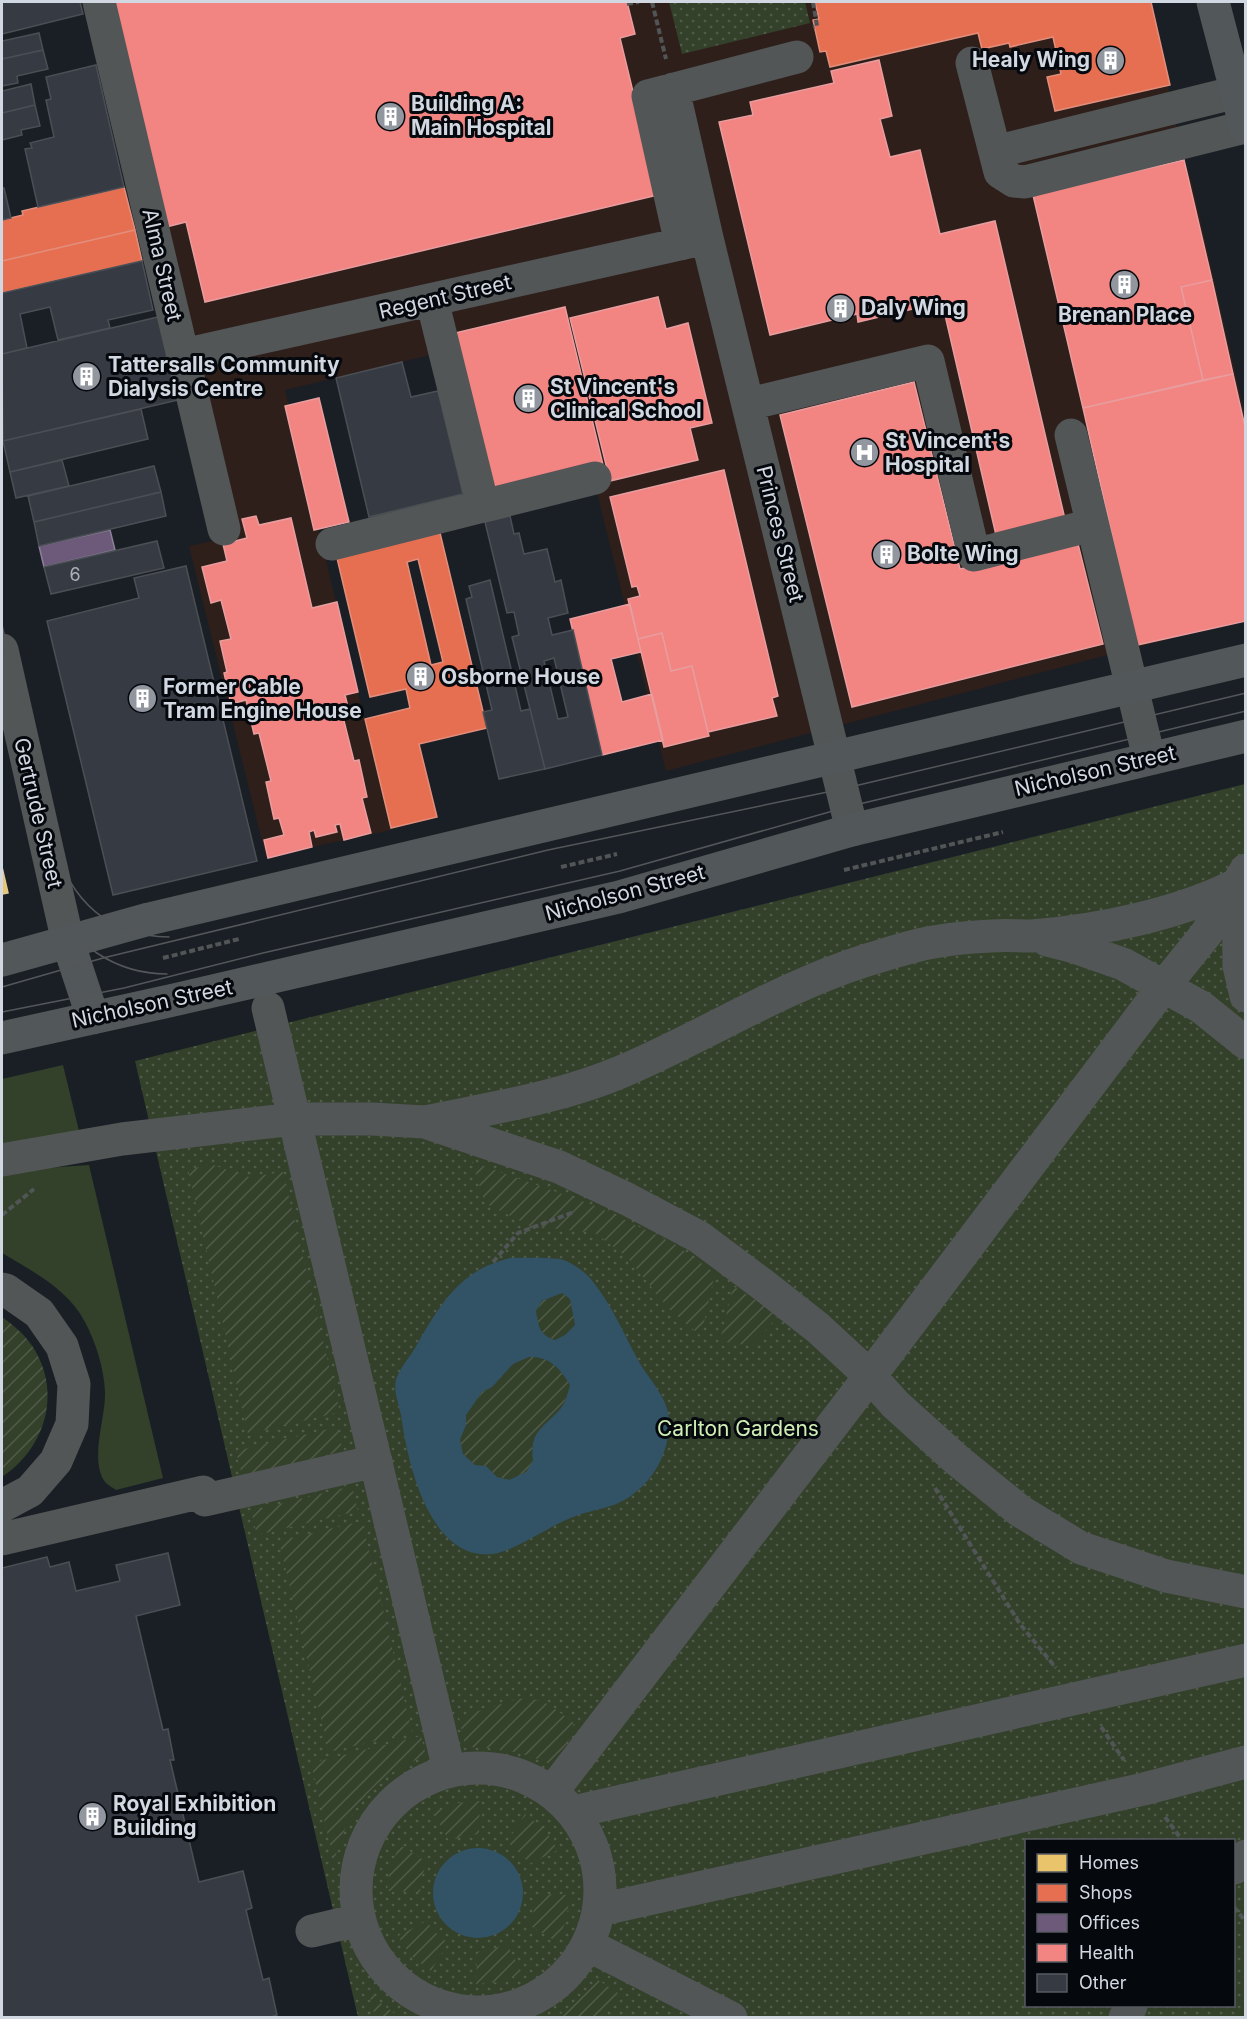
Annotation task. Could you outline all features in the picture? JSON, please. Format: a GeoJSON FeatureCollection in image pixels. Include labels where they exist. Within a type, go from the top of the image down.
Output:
{"type":"FeatureCollection","features":[{"type":"Feature","properties":{"kind":"main road"},"geometry":{"type":"LineString","coordinates":[[1213,2],[1245,128]]}},
{"type":"Feature","properties":{"kind":"main road"},"geometry":{"type":"LineString","coordinates":[[2,960],[149,919],[1245,660]]}},
{"type":"Feature","properties":{"kind":"main road","name":"Nicholson Street"},"geometry":{"type":"LineString","coordinates":[[2,1038],[627,895],[852,830],[1245,736]]}},
{"type":"Feature","properties":{"kind":"main road"},"geometry":{"type":"LineString","coordinates":[[68,942],[93,1018]]}},
{"type":"Feature","properties":{"kind":"street","name":"Alma Street"},"geometry":{"type":"LineString","coordinates":[[99,2],[224,529]]}},
{"type":"Feature","properties":{"kind":"street"},"geometry":{"type":"LineString","coordinates":[[660,92],[798,57]]}},
{"type":"Feature","properties":{"kind":"street"},"geometry":{"type":"LineString","coordinates":[[972,63],[1000,172],[1014,181],[1025,182],[1245,128]]}},
{"type":"Feature","properties":{"kind":"street","name":"Princes Street"},"geometry":{"type":"LineString","coordinates":[[660,92],[694,241],[749,404],[852,830]]}},
{"type":"Feature","properties":{"kind":"street"},"geometry":{"type":"LineString","coordinates":[[995,152],[1236,92]]}},
{"type":"Feature","properties":{"kind":"street","name":"Regent Street"},"geometry":{"type":"LineString","coordinates":[[183,355],[694,241]]}},
{"type":"Feature","properties":{"kind":"street"},"geometry":{"type":"LineString","coordinates":[[432,300],[483,506]]}},
{"type":"Feature","properties":{"kind":"street"},"geometry":{"type":"LineString","coordinates":[[749,404],[928,361],[974,555],[1092,525]]}},
{"type":"Feature","properties":{"kind":"street"},"geometry":{"type":"LineString","coordinates":[[1071,435],[1149,758]]}},
{"type":"Feature","properties":{"kind":"street"},"geometry":{"type":"LineString","coordinates":[[332,544],[595,478]]}},
{"type":"Feature","properties":{"kind":"street","name":"Gertrude Street"},"geometry":{"type":"LineString","coordinates":[[2,650],[68,942]]}},
{"type":"Feature","properties":{"kind":"street"},"geometry":{"type":"LineString","coordinates":[[2,1160],[113,1141],[294,1119],[425,1122],[567,1092],[664,1053],[793,987],[865,961],[927,943],[989,936],[1031,936],[1096,929],[1139,919],[1211,897],[1242,877]]}},
{"type":"Feature","properties":{"kind":"street"},"geometry":{"type":"LineString","coordinates":[[562,1802],[870,1376],[1164,986],[1206,934],[1242,877]]}},
{"type":"Feature","properties":{"kind":"street"},"geometry":{"type":"LineString","coordinates":[[1242,877],[1239,966],[1245,996]]}},
{"type":"Feature","properties":{"kind":"street"},"geometry":{"type":"LineString","coordinates":[[1031,936],[1071,946],[1123,964],[1201,1007],[1245,1042]]}},
{"type":"Feature","properties":{"kind":"street"},"geometry":{"type":"LineString","coordinates":[[268,1008],[449,1770]]}},
{"type":"Feature","properties":{"kind":"street"},"geometry":{"type":"LineString","coordinates":[[425,1122],[558,1167],[617,1194],[699,1237],[818,1328],[870,1376],[895,1404],[957,1460],[1020,1510],[1081,1548],[1166,1576],[1245,1592]]}},
{"type":"Feature","properties":{"kind":"street"},"geometry":{"type":"LineString","coordinates":[[2,1289],[39,1313],[62,1346],[74,1384],[72,1424],[56,1461],[30,1491],[2,1506]]}},
{"type":"Feature","properties":{"kind":"street"},"geometry":{"type":"LineString","coordinates":[[2,1539],[376,1461]]}},
{"type":"Feature","properties":{"kind":"street"},"geometry":{"type":"LineString","coordinates":[[562,1802],[1080,1697],[1245,1660]]}},
{"type":"Feature","properties":{"kind":"street"},"geometry":{"type":"LineString","coordinates":[[599,1910],[1144,1789],[1245,1762]]}},
{"type":"Feature","properties":{"kind":"street"},"geometry":{"type":"LineString","coordinates":[[485,1767],[521,1775],[562,1802],[591,1842],[600,1875],[599,1910],[588,1945],[568,1974],[540,1996],[509,2014],[470,2013],[432,2005],[399,1985],[374,1956],[358,1920],[355,1881],[364,1844],[384,1810],[414,1785],[449,1770],[485,1767]]}},
{"type":"Feature","properties":{"kind":"street"},"geometry":{"type":"LineString","coordinates":[[312,1931],[358,1920]]}},
{"type":"Feature","properties":{"kind":"street"},"geometry":{"type":"LineString","coordinates":[[588,1945],[731,2018]]}},
{"type":"Feature","properties":{"kind":"path"},"geometry":{"type":"LineString","coordinates":[[627,4],[639,2]]}},
{"type":"Feature","properties":{"kind":"path"},"geometry":{"type":"LineString","coordinates":[[652,2],[660,92]]}},
{"type":"Feature","properties":{"kind":"path"},"geometry":{"type":"LineString","coordinates":[[813,2],[817,26]]}},
{"type":"Feature","properties":{"kind":"path"},"geometry":{"type":"LineString","coordinates":[[561,867],[617,854]]}},
{"type":"Feature","properties":{"kind":"path"},"geometry":{"type":"LineString","coordinates":[[164,958],[239,939]]}},
{"type":"Feature","properties":{"kind":"path"},"geometry":{"type":"LineString","coordinates":[[493,1262],[518,1233],[617,1194]]}},
{"type":"Feature","properties":{"kind":"path"},"geometry":{"type":"LineString","coordinates":[[934,1485],[1020,1624],[1080,1697],[1181,1839]]}},
{"type":"Feature","properties":{"kind":"path"},"geometry":{"type":"LineString","coordinates":[[1235,1910],[1245,1922]]}},
{"type":"Feature","properties":{"kind":"shaded area","name":"St Vincent's Hospital"},"geometry":{"type":"Polygon","coordinates":[[[103,2],[1150,2],[1184,160],[1192,183],[1245,415],[1245,619],[666,771],[597,493],[455,349],[285,390],[391,830],[266,857],[189,546],[226,538],[103,2]]]}},
{"type":"Feature","properties":{"kind":"green space"},"geometry":{"type":"Polygon","coordinates":[[[669,2],[805,2],[810,23],[682,54],[669,2]]]}},
{"type":"Feature","properties":{"kind":"green space","name":"Carlton Gardens"},"geometry":{"type":"Polygon","coordinates":[[[1245,784],[1245,2017],[358,2017],[135,1061],[1245,784]]]}},
{"type":"Feature","properties":{"kind":"green space"},"geometry":{"type":"Polygon","coordinates":[[[63,1065],[79,1131],[2,1145],[2,1079],[63,1065]]]}},
{"type":"Feature","properties":{"kind":"green space"},"geometry":{"type":"Polygon","coordinates":[[[472,1162],[593,1205],[673,1243],[715,1273],[701,1336],[669,1309],[627,1257],[595,1233],[530,1226],[485,1203],[472,1162]]]}},
{"type":"Feature","properties":{"kind":"green space"},"geometry":{"type":"Polygon","coordinates":[[[89,1165],[163,1478],[116,1490],[105,1482],[98,1462],[105,1392],[101,1365],[89,1330],[78,1310],[59,1290],[2,1253],[2,1174],[32,1169],[89,1165]]]}},
{"type":"Feature","properties":{"kind":"green space"},"geometry":{"type":"Polygon","coordinates":[[[213,1165],[249,1177],[283,1172],[340,1412],[248,1434],[188,1169],[213,1165]]]}},
{"type":"Feature","properties":{"kind":"green space"},"geometry":{"type":"Polygon","coordinates":[[[733,1286],[779,1315],[751,1346],[720,1341],[733,1286]]]}},
{"type":"Feature","properties":{"kind":"green space"},"geometry":{"type":"Polygon","coordinates":[[[562,1293],[570,1299],[576,1325],[556,1340],[543,1333],[536,1311],[542,1301],[562,1293]]]}},
{"type":"Feature","properties":{"kind":"green space"},"geometry":{"type":"Polygon","coordinates":[[[2,1317],[22,1333],[34,1348],[44,1371],[47,1406],[44,1423],[37,1439],[28,1453],[2,1477],[2,1317]]]}},
{"type":"Feature","properties":{"kind":"green space"},"geometry":{"type":"Polygon","coordinates":[[[529,1357],[536,1357],[553,1364],[570,1385],[563,1405],[535,1436],[533,1461],[526,1472],[509,1480],[497,1477],[486,1466],[475,1465],[463,1454],[460,1440],[466,1425],[466,1415],[482,1392],[492,1387],[513,1364],[529,1357]]]}},
{"type":"Feature","properties":{"kind":"green space"},"geometry":{"type":"Polygon","coordinates":[[[337,1427],[343,1451],[242,1476],[236,1451],[337,1427]]]}},
{"type":"Feature","properties":{"kind":"green space"},"geometry":{"type":"Polygon","coordinates":[[[352,1486],[358,1511],[257,1535],[251,1511],[352,1486]]]}},
{"type":"Feature","properties":{"kind":"green space"},"geometry":{"type":"Polygon","coordinates":[[[362,1521],[412,1732],[329,1752],[279,1541],[362,1521]]]}},
{"type":"Feature","properties":{"kind":"green space"},"geometry":{"type":"Polygon","coordinates":[[[530,1698],[548,1704],[573,1722],[574,1733],[552,1765],[510,1751],[465,1747],[459,1717],[517,1699],[530,1698]]]}},
{"type":"Feature","properties":{"kind":"green space"},"geometry":{"type":"Polygon","coordinates":[[[421,1736],[426,1756],[391,1773],[365,1796],[347,1825],[334,1862],[311,1763],[421,1736]]]}},
{"type":"Feature","properties":{"kind":"green space"},"geometry":{"type":"Polygon","coordinates":[[[480,1801],[479,1834],[449,1841],[433,1812],[457,1803],[480,1801]]]}},
{"type":"Feature","properties":{"kind":"green space"},"geometry":{"type":"Polygon","coordinates":[[[525,1814],[545,1830],[558,1850],[529,1864],[520,1852],[507,1842],[525,1814]]]}},
{"type":"Feature","properties":{"kind":"green space"},"geometry":{"type":"Polygon","coordinates":[[[400,1845],[427,1862],[420,1892],[387,1891],[390,1866],[400,1845]]]}},
{"type":"Feature","properties":{"kind":"green space"},"geometry":{"type":"Polygon","coordinates":[[[537,1894],[570,1895],[566,1921],[557,1942],[529,1925],[537,1894]]]}},
{"type":"Feature","properties":{"kind":"green space"},"geometry":{"type":"Polygon","coordinates":[[[426,1921],[448,1943],[431,1971],[411,1956],[398,1936],[426,1921]]]}},
{"type":"Feature","properties":{"kind":"green space"},"geometry":{"type":"Polygon","coordinates":[[[507,1944],[522,1973],[499,1982],[476,1984],[477,1952],[507,1944]]]}},
{"type":"Feature","properties":{"kind":"green space"},"geometry":{"type":"Polygon","coordinates":[[[598,1980],[618,1993],[601,2017],[556,2017],[571,2006],[598,1980]]]}},
{"type":"Feature","properties":{"kind":"green space"},"geometry":{"type":"Polygon","coordinates":[[[368,1989],[378,2001],[399,2017],[375,2017],[368,1989]]]}},
{"type":"Feature","properties":{"kind":"water"},"geometry":{"type":"Polygon","coordinates":[[[510,1258],[559,1259],[571,1263],[585,1273],[604,1297],[638,1360],[666,1404],[669,1428],[667,1444],[658,1466],[649,1479],[629,1498],[578,1515],[519,1545],[492,1554],[470,1552],[452,1542],[437,1525],[416,1481],[395,1388],[399,1372],[442,1304],[464,1281],[477,1271],[510,1258]],[[562,1293],[542,1301],[536,1311],[541,1330],[546,1336],[555,1340],[565,1335],[575,1325],[570,1299],[562,1293]],[[529,1357],[513,1364],[492,1387],[482,1392],[466,1415],[466,1425],[460,1440],[463,1454],[475,1465],[486,1466],[497,1477],[509,1480],[526,1472],[533,1461],[533,1442],[539,1430],[563,1406],[570,1385],[553,1364],[536,1357],[529,1357]]]}},
{"type":"Feature","properties":{"kind":"water"},"geometry":{"type":"Polygon","coordinates":[[[478,1848],[503,1856],[515,1868],[523,1893],[515,1918],[503,1930],[478,1938],[453,1930],[441,1918],[433,1893],[441,1868],[453,1856],[478,1848]]]}},
{"type":"Feature","properties":{"kind":"building: Homes"},"geometry":{"type":"Polygon","coordinates":[[[2,867],[8,893],[2,894],[2,867]]]}},
{"type":"Feature","properties":{"kind":"building: Shops","name":"Healy Wing"},"geometry":{"type":"Polygon","coordinates":[[[815,2],[1151,2],[1170,85],[1055,111],[1047,77],[1061,74],[1053,37],[1010,47],[1009,43],[982,49],[978,33],[830,67],[826,51],[820,52],[813,20],[819,19],[815,2]]]}},
{"type":"Feature","properties":{"kind":"building: Shops"},"geometry":{"type":"Polygon","coordinates":[[[124,187],[135,230],[2,261],[2,220],[23,215],[22,211],[124,187]]]}},
{"type":"Feature","properties":{"kind":"building: Shops"},"geometry":{"type":"Polygon","coordinates":[[[135,230],[142,261],[2,293],[2,261],[135,230]]]}},
{"type":"Feature","properties":{"kind":"building: Shops","name":"Osborne House"},"geometry":{"type":"Polygon","coordinates":[[[440,533],[487,728],[419,744],[437,817],[391,828],[365,719],[410,708],[406,689],[370,697],[337,558],[440,533]],[[418,559],[407,562],[431,665],[443,662],[418,559]]]}},
{"type":"Feature","properties":{"kind":"building: Offices"},"geometry":{"type":"Polygon","coordinates":[[[110,530],[115,550],[44,567],[39,546],[110,530]]]}},
{"type":"Feature","properties":{"kind":"building: Health","name":"Building A: Main Hospital"},"geometry":{"type":"Polygon","coordinates":[[[113,2],[627,2],[635,34],[620,38],[658,195],[205,302],[186,222],[166,227],[113,2]]]}},
{"type":"Feature","properties":{"kind":"building: Health","name":"Daly Wing"},"geometry":{"type":"Polygon","coordinates":[[[879,60],[892,116],[880,119],[890,157],[920,150],[940,234],[995,221],[1068,532],[999,548],[942,302],[858,322],[857,314],[770,335],[719,122],[753,115],[750,102],[834,83],[831,71],[879,60]]]}},
{"type":"Feature","properties":{"kind":"building: Health","name":"Brenan Place"},"geometry":{"type":"Polygon","coordinates":[[[1184,160],[1212,280],[1181,287],[1203,380],[1083,408],[1033,195],[1184,160]]]}},
{"type":"Feature","properties":{"kind":"building: Health"},"geometry":{"type":"Polygon","coordinates":[[[1212,280],[1233,374],[1203,380],[1181,287],[1212,280]]]}},
{"type":"Feature","properties":{"kind":"building: Health"},"geometry":{"type":"Polygon","coordinates":[[[658,297],[666,329],[688,323],[712,423],[690,428],[698,460],[610,481],[570,318],[658,297]]]}},
{"type":"Feature","properties":{"kind":"building: Health","name":"St Vincent's Clinical School"},"geometry":{"type":"Polygon","coordinates":[[[565,307],[603,465],[494,492],[455,333],[565,307]]]}},
{"type":"Feature","properties":{"kind":"building: Health"},"geometry":{"type":"Polygon","coordinates":[[[1233,374],[1246,431],[1246,621],[1137,645],[1083,408],[1233,374]]]}},
{"type":"Feature","properties":{"kind":"building: Health","name":"Bolte Wing"},"geometry":{"type":"Polygon","coordinates":[[[914,382],[960,569],[1077,540],[1103,644],[852,707],[780,415],[914,382]]]}},
{"type":"Feature","properties":{"kind":"building: Health"},"geometry":{"type":"Polygon","coordinates":[[[319,398],[349,522],[314,530],[285,406],[319,398]]]}},
{"type":"Feature","properties":{"kind":"building: Health"},"geometry":{"type":"Polygon","coordinates":[[[724,470],[778,696],[772,698],[777,716],[708,732],[692,666],[671,671],[662,633],[638,639],[628,599],[640,596],[637,586],[632,587],[610,497],[724,470]]]}},
{"type":"Feature","properties":{"kind":"building: Health"},"geometry":{"type":"Polygon","coordinates":[[[256,516],[259,525],[291,518],[312,608],[337,602],[358,692],[345,695],[349,711],[342,713],[354,761],[359,760],[367,797],[362,798],[371,833],[344,840],[340,824],[335,825],[337,832],[316,837],[314,830],[309,832],[312,847],[268,858],[264,840],[284,835],[279,818],[274,819],[266,782],[271,781],[259,733],[254,734],[246,700],[231,704],[220,641],[231,639],[221,600],[211,603],[202,567],[227,561],[223,544],[247,538],[242,519],[256,516]]]}},
{"type":"Feature","properties":{"kind":"building: Health"},"geometry":{"type":"Polygon","coordinates":[[[630,604],[641,652],[611,659],[622,702],[652,694],[663,740],[602,755],[570,619],[630,604]]]}},
{"type":"Feature","properties":{"kind":"building: Health"},"geometry":{"type":"Polygon","coordinates":[[[662,633],[671,671],[692,666],[709,736],[664,747],[638,639],[662,633]]]}},
{"type":"Feature","properties":{"kind":"building: Other"},"geometry":{"type":"Polygon","coordinates":[[[2,2],[80,2],[83,14],[2,34],[2,2]]]}},
{"type":"Feature","properties":{"kind":"building: Other"},"geometry":{"type":"Polygon","coordinates":[[[39,33],[43,50],[2,59],[2,41],[39,33]]]}},
{"type":"Feature","properties":{"kind":"building: Other"},"geometry":{"type":"Polygon","coordinates":[[[43,50],[48,69],[17,76],[18,83],[2,86],[2,59],[43,50]]]}},
{"type":"Feature","properties":{"kind":"building: Other"},"geometry":{"type":"Polygon","coordinates":[[[96,65],[124,187],[38,207],[25,149],[32,148],[30,143],[54,137],[46,100],[51,99],[46,77],[96,65]]]}},
{"type":"Feature","properties":{"kind":"building: Other"},"geometry":{"type":"Polygon","coordinates":[[[31,84],[35,105],[2,113],[2,91],[31,84]]]}},
{"type":"Feature","properties":{"kind":"building: Other"},"geometry":{"type":"Polygon","coordinates":[[[35,105],[40,126],[21,130],[22,135],[2,140],[2,113],[35,105]]]}},
{"type":"Feature","properties":{"kind":"building: Other"},"geometry":{"type":"Polygon","coordinates":[[[2,188],[4,188],[11,218],[2,220],[2,188]]]}},
{"type":"Feature","properties":{"kind":"building: Other"},"geometry":{"type":"Polygon","coordinates":[[[142,261],[153,310],[108,320],[110,328],[58,340],[50,307],[20,314],[27,348],[2,354],[2,293],[142,261]]]}},
{"type":"Feature","properties":{"kind":"building: Other","name":"Tattersalls Community Dialysis Centre"},"geometry":{"type":"Polygon","coordinates":[[[158,317],[178,400],[3,441],[2,354],[158,317]]]}},
{"type":"Feature","properties":{"kind":"building: Other"},"geometry":{"type":"Polygon","coordinates":[[[402,362],[411,397],[438,391],[463,494],[369,517],[336,378],[402,362]]]}},
{"type":"Feature","properties":{"kind":"building: Other"},"geometry":{"type":"Polygon","coordinates":[[[141,409],[148,439],[10,472],[3,441],[141,409]]]}},
{"type":"Feature","properties":{"kind":"building: Other"},"geometry":{"type":"Polygon","coordinates":[[[62,460],[69,486],[16,498],[10,472],[62,460]]]}},
{"type":"Feature","properties":{"kind":"building: Other"},"geometry":{"type":"Polygon","coordinates":[[[154,466],[161,492],[34,522],[28,496],[154,466]]]}},
{"type":"Feature","properties":{"kind":"building: Other"},"geometry":{"type":"Polygon","coordinates":[[[161,492],[166,516],[39,546],[34,522],[161,492]]]}},
{"type":"Feature","properties":{"kind":"building: Other"},"geometry":{"type":"Polygon","coordinates":[[[510,516],[514,534],[519,533],[524,554],[547,549],[555,582],[561,580],[568,613],[548,618],[552,635],[573,630],[602,755],[545,769],[512,637],[519,635],[514,612],[507,613],[485,522],[510,516]],[[554,658],[544,661],[558,719],[568,717],[554,658]]]}},
{"type":"Feature","properties":{"kind":"building: Other"},"geometry":{"type":"Polygon","coordinates":[[[157,541],[164,568],[51,594],[44,567],[157,541]]]}},
{"type":"Feature","properties":{"kind":"building: Other","name":"Former Cable Tram Engine House"},"geometry":{"type":"Polygon","coordinates":[[[186,566],[257,861],[113,895],[47,621],[139,598],[134,578],[186,566]]]}},
{"type":"Feature","properties":{"kind":"building: Other"},"geometry":{"type":"Polygon","coordinates":[[[490,580],[521,711],[530,709],[545,769],[499,779],[483,712],[492,710],[466,599],[472,597],[469,586],[490,580]]]}},
{"type":"Feature","properties":{"kind":"building: Other","name":"Royal Exhibition Building"},"geometry":{"type":"Polygon","coordinates":[[[168,1553],[180,1605],[136,1616],[163,1730],[168,1729],[174,1760],[170,1760],[199,1882],[243,1871],[252,1908],[246,1910],[263,1980],[269,1978],[277,2015],[268,2018],[2,2018],[2,1568],[47,1557],[50,1567],[69,1562],[76,1591],[120,1581],[116,1565],[168,1553]]]}},
{"type":"Feature","properties":{"kind":"tram line"},"geometry":{"type":"LineString","coordinates":[[2,625],[52,839],[68,879],[93,909],[108,921],[146,935],[169,937]]}},
{"type":"Feature","properties":{"kind":"tram line"},"geometry":{"type":"LineString","coordinates":[[2,686],[41,867],[50,898],[59,914],[83,942],[113,962],[130,969],[167,974]]}},
{"type":"Feature","properties":{"kind":"tram line"},"geometry":{"type":"LineString","coordinates":[[2,987],[103,958],[548,850],[842,789],[1246,693]]}},
{"type":"Feature","properties":{"kind":"tram line"},"geometry":{"type":"LineString","coordinates":[[2,1012],[124,988],[263,953],[620,871],[847,807],[1246,711]]}},
{"type":"Feature","properties":{"kind":"place","name":"Healy Wing"},"geometry":{"type":"Point","coordinates":[1111,60]}},
{"type":"Feature","properties":{"kind":"place","name":"Building A: Main Hospital"},"geometry":{"type":"Point","coordinates":[390,116]}},
{"type":"Feature","properties":{"kind":"place","name":"Brenan Place"},"geometry":{"type":"Point","coordinates":[1125,284]}},
{"type":"Feature","properties":{"kind":"place","name":"Daly Wing"},"geometry":{"type":"Point","coordinates":[840,308]}},
{"type":"Feature","properties":{"kind":"place","name":"Tattersalls Community Dialysis Centre"},"geometry":{"type":"Point","coordinates":[87,377]}},
{"type":"Feature","properties":{"kind":"place","name":"St Vincent's Clinical School"},"geometry":{"type":"Point","coordinates":[529,399]}},
{"type":"Feature","properties":{"kind":"place","name":"St Vincent's Hospital"},"geometry":{"type":"Point","coordinates":[864,453]}},
{"type":"Feature","properties":{"kind":"place","name":"Bolte Wing"},"geometry":{"type":"Point","coordinates":[886,554]}},
{"type":"Feature","properties":{"kind":"place","name":"Osborne House"},"geometry":{"type":"Point","coordinates":[420,677]}},
{"type":"Feature","properties":{"kind":"place","name":"Former Cable Tram Engine House"},"geometry":{"type":"Point","coordinates":[142,699]}},
{"type":"Feature","properties":{"kind":"place","name":"Royal Exhibition Building"},"geometry":{"type":"Point","coordinates":[92,1816]}}]}
